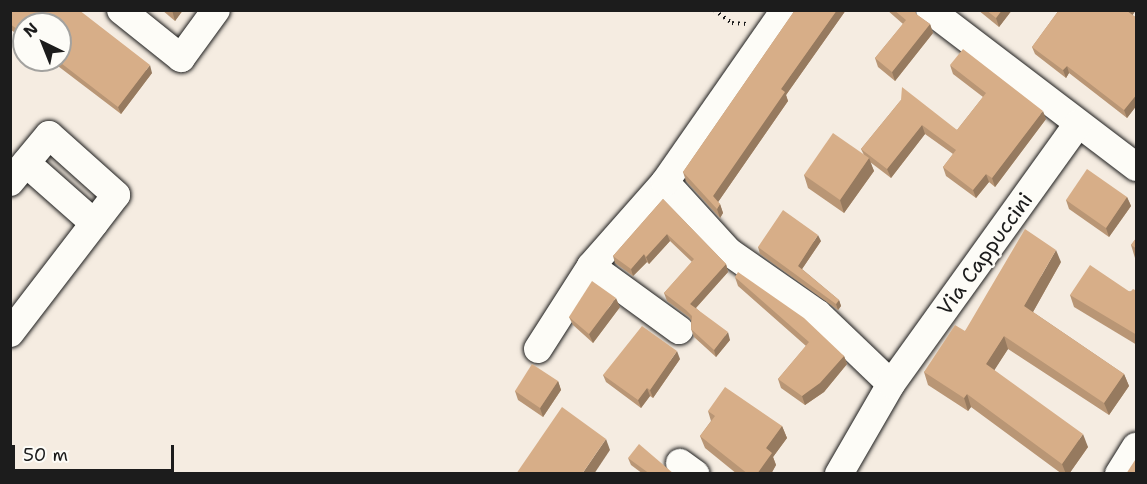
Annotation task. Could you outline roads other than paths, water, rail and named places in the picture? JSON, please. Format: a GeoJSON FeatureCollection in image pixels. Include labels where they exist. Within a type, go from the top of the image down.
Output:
{"type":"FeatureCollection","features":[{"type":"Feature","properties":{"kind":"street"},"geometry":{"type":"LineString","coordinates":[[121,10],[181,57],[216,10]]}},
{"type":"Feature","properties":{"kind":"street"},"geometry":{"type":"LineString","coordinates":[[538,349],[591,266],[665,182],[785,10]]}},
{"type":"Feature","properties":{"kind":"street"},"geometry":{"type":"LineString","coordinates":[[930,10],[1137,167]]}},
{"type":"Feature","properties":{"kind":"street","name":"Via Cappuccini"},"geometry":{"type":"LineString","coordinates":[[839,474],[891,384],[1078,124]]}},
{"type":"Feature","properties":{"kind":"street"},"geometry":{"type":"LineString","coordinates":[[10,333],[116,195],[49,135],[18,172]]}},
{"type":"Feature","properties":{"kind":"street"},"geometry":{"type":"LineString","coordinates":[[665,182],[729,252],[818,314],[891,384]]}},
{"type":"Feature","properties":{"kind":"street"},"geometry":{"type":"LineString","coordinates":[[591,266],[679,330]]}}]}
